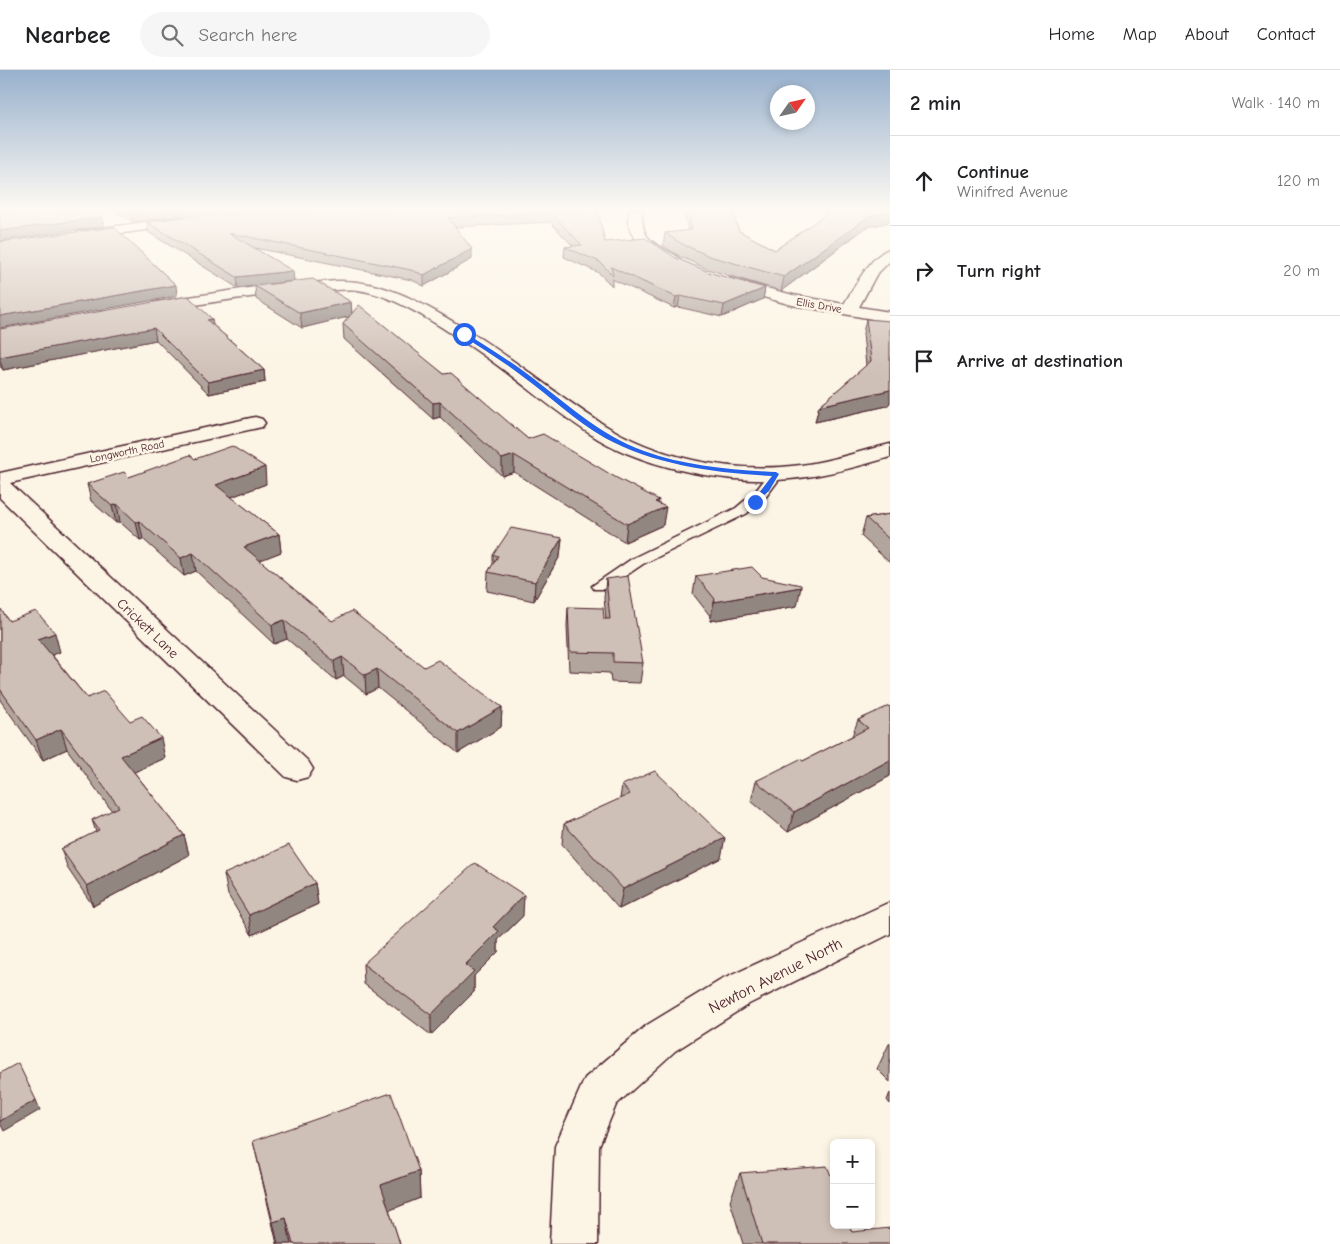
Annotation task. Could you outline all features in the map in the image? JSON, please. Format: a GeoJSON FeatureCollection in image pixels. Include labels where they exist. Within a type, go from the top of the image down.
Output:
{"type":"FeatureCollection","features":[{"type":"Feature","properties":{"kind":"street"},"geometry":{"type":"LineString","coordinates":[[848,310],[870,273],[878,265]]}},
{"type":"Feature","properties":{"kind":"street","name":"Ellis Drive"},"geometry":{"type":"LineString","coordinates":[[717,279],[792,300],[890,317]]}},
{"type":"Feature","properties":{"kind":"street"},"geometry":{"type":"LineString","coordinates":[[135,311],[193,300],[311,286],[339,285],[375,289],[397,297],[464,334],[523,374],[570,411],[607,436],[642,452],[680,462],[737,472],[776,474],[857,460],[890,450]]}},
{"type":"Feature","properties":{"kind":"street","name":"Longworth Road"},"geometry":{"type":"LineString","coordinates":[[0,479],[255,423]]}},
{"type":"Feature","properties":{"kind":"street","name":"Crickett Lane"},"geometry":{"type":"LineString","coordinates":[[0,486],[297,769]]}},
{"type":"Feature","properties":{"kind":"street","name":"Newton Avenue North"},"geometry":{"type":"LineString","coordinates":[[574,1244],[577,1146],[600,1092],[661,1038],[735,992],[890,917]]}},
{"type":"Feature","properties":{"kind":"lane"},"geometry":{"type":"LineString","coordinates":[[600,586],[638,561],[741,511],[755,502],[776,474]]}},
{"type":"Feature","properties":{"kind":"building"},"geometry":{"type":"Polygon","coordinates":[[[0,265],[154,265],[176,285],[0,316],[0,265]]]}},
{"type":"Feature","properties":{"kind":"building"},"geometry":{"type":"Polygon","coordinates":[[[217,265],[283,265],[293,271],[237,277],[217,265]]]}},
{"type":"Feature","properties":{"kind":"building"},"geometry":{"type":"Polygon","coordinates":[[[385,265],[443,265],[424,275],[411,270],[385,265]]]}},
{"type":"Feature","properties":{"kind":"building"},"geometry":{"type":"Polygon","coordinates":[[[603,265],[692,265],[711,273],[765,288],[724,305],[680,296],[676,297],[611,267],[613,276],[603,265]]]}},
{"type":"Feature","properties":{"kind":"building"},"geometry":{"type":"Polygon","coordinates":[[[740,265],[801,265],[784,277],[740,265]]]}},
{"type":"Feature","properties":{"kind":"building"},"geometry":{"type":"Polygon","coordinates":[[[313,279],[351,302],[300,313],[255,286],[313,279]]]}},
{"type":"Feature","properties":{"kind":"building"},"geometry":{"type":"Polygon","coordinates":[[[188,296],[212,319],[207,320],[264,370],[208,382],[154,328],[0,357],[0,329],[188,296]]]}},
{"type":"Feature","properties":{"kind":"building"},"geometry":{"type":"Polygon","coordinates":[[[359,305],[444,374],[451,373],[528,439],[543,434],[615,477],[659,500],[655,502],[666,507],[627,524],[514,455],[502,459],[440,402],[433,403],[343,324],[359,305]]]}},
{"type":"Feature","properties":{"kind":"building"},"geometry":{"type":"Polygon","coordinates":[[[866,319],[890,321],[890,390],[819,406],[871,361],[866,319]]]}},
{"type":"Feature","properties":{"kind":"building"},"geometry":{"type":"Polygon","coordinates":[[[232,446],[265,467],[216,485],[279,534],[244,547],[332,621],[352,611],[424,667],[438,660],[502,707],[458,733],[377,669],[365,675],[342,657],[334,661],[284,620],[272,625],[193,553],[181,558],[139,521],[136,522],[117,504],[112,506],[87,484],[124,472],[129,477],[190,455],[195,459],[232,446]]]}},
{"type":"Feature","properties":{"kind":"building"},"geometry":{"type":"Polygon","coordinates":[[[890,514],[890,540],[866,518],[890,514]]]}},
{"type":"Feature","properties":{"kind":"building"},"geometry":{"type":"Polygon","coordinates":[[[511,528],[562,538],[535,582],[488,572],[498,556],[493,555],[511,528]]]}},
{"type":"Feature","properties":{"kind":"building"},"geometry":{"type":"Polygon","coordinates":[[[752,567],[762,577],[801,585],[801,587],[714,602],[715,599],[696,576],[752,567]]]}},
{"type":"Feature","properties":{"kind":"building"},"geometry":{"type":"Polygon","coordinates":[[[628,576],[643,663],[613,662],[613,653],[570,652],[568,607],[603,608],[604,619],[610,619],[606,579],[628,576]]]}},
{"type":"Feature","properties":{"kind":"building"},"geometry":{"type":"Polygon","coordinates":[[[0,608],[9,621],[36,611],[55,633],[38,639],[87,698],[104,691],[130,721],[142,716],[161,738],[121,756],[184,835],[87,886],[61,849],[99,830],[92,820],[119,807],[61,729],[36,740],[0,689],[0,608]]]}},
{"type":"Feature","properties":{"kind":"building"},"geometry":{"type":"Polygon","coordinates":[[[889,706],[890,760],[794,812],[756,781],[800,759],[803,761],[868,728],[858,720],[889,706]]]}},
{"type":"Feature","properties":{"kind":"building"},"geometry":{"type":"Polygon","coordinates":[[[655,771],[725,838],[623,889],[564,824],[630,794],[622,785],[655,771]]]}},
{"type":"Feature","properties":{"kind":"building"},"geometry":{"type":"Polygon","coordinates":[[[289,845],[315,883],[249,915],[224,874],[289,845]]]}},
{"type":"Feature","properties":{"kind":"building"},"geometry":{"type":"Polygon","coordinates":[[[475,863],[524,895],[493,927],[499,931],[465,965],[474,971],[431,1015],[363,964],[475,863]]]}},
{"type":"Feature","properties":{"kind":"building"},"geometry":{"type":"Polygon","coordinates":[[[18,1063],[36,1100],[0,1121],[0,1073],[18,1063]]]}},
{"type":"Feature","properties":{"kind":"building"},"geometry":{"type":"Polygon","coordinates":[[[391,1093],[419,1171],[381,1185],[400,1244],[293,1244],[286,1218],[273,1222],[253,1141],[391,1093]]]}},
{"type":"Feature","properties":{"kind":"building"},"geometry":{"type":"Polygon","coordinates":[[[827,1166],[830,1173],[830,1229],[851,1229],[852,1232],[890,1228],[890,1244],[762,1244],[740,1173],[827,1166]]]}},
{"type":"Feature","properties":{"kind":"route"},"geometry":{"type":"LineString","coordinates":[[464,334],[523,374],[570,411],[607,436],[642,452],[680,462],[737,472],[776,474],[755,502]]}}]}
